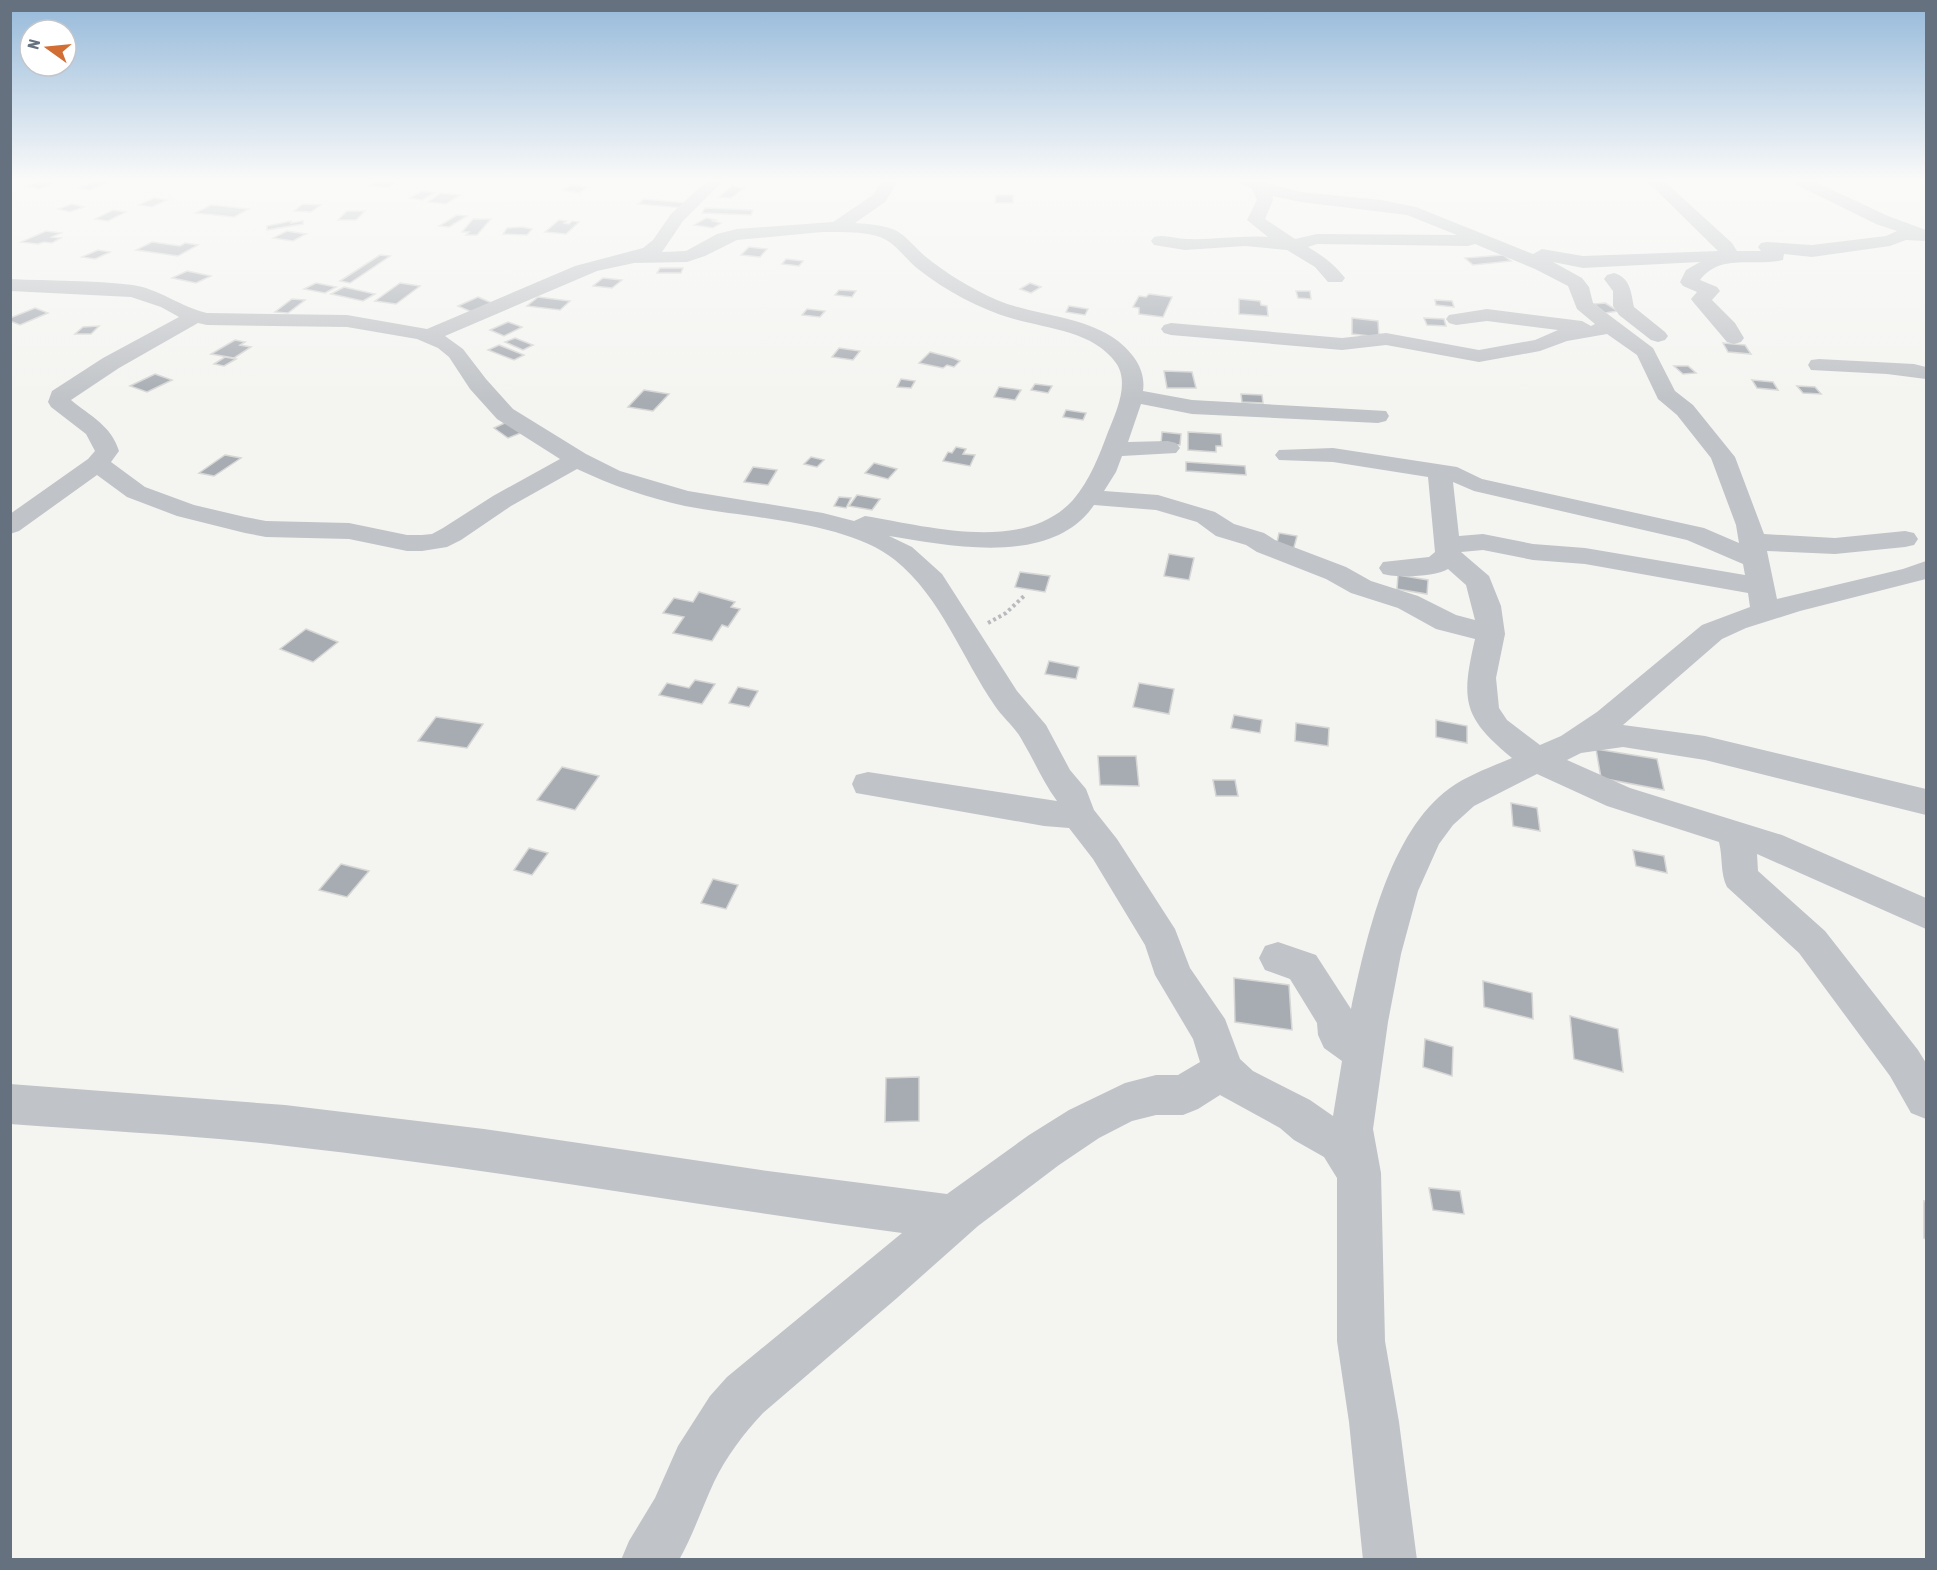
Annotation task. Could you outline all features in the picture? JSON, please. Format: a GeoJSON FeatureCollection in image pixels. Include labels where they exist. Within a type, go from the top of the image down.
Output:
{"type":"FeatureCollection","features":[{"type":"Feature","properties":{"kind":"street"},"geometry":{"type":"LineString","coordinates":[[632,258],[640,254]]}},
{"type":"Feature","properties":{"kind":"street"},"geometry":{"type":"LineString","coordinates":[[429,336],[582,270],[632,258],[685,257],[691,254]]}},
{"type":"Feature","properties":{"kind":"street"},"geometry":{"type":"LineString","coordinates":[[10,285],[133,291],[168,303],[194,317],[233,321],[347,321],[429,336],[446,344],[456,353],[478,384],[505,414],[577,459],[611,476],[654,490],[718,504],[823,521],[1000,542],[1037,535],[1054,528],[1073,515],[1090,497],[1116,449],[1132,395],[1133,375],[1128,363],[1113,348],[1094,336],[1076,327],[1023,316],[991,304],[939,275],[911,254]]}},
{"type":"Feature","properties":{"kind":"street"},"geometry":{"type":"LineString","coordinates":[[1308,254],[1322,263],[1335,278]]}},
{"type":"Feature","properties":{"kind":"street"},"geometry":{"type":"LineString","coordinates":[[1519,254],[1542,263],[1580,287],[1623,297]]}},
{"type":"Feature","properties":{"kind":"street"},"geometry":{"type":"LineString","coordinates":[[1542,254],[1561,260],[1583,262],[1639,260],[1653,257],[1776,256],[1774,254]]}},
{"type":"Feature","properties":{"kind":"street"},"geometry":{"type":"LineString","coordinates":[[1724,256],[1693,274],[1690,282],[1710,291],[1701,299],[1718,319],[1729,327],[1734,338]]}},
{"type":"Feature","properties":{"kind":"street"},"geometry":{"type":"LineString","coordinates":[[1614,279],[1623,291],[1623,306],[1626,312],[1664,340]]}},
{"type":"Feature","properties":{"kind":"street"},"geometry":{"type":"LineString","coordinates":[[1580,287],[1584,305],[1607,325],[1646,351],[1666,394],[1684,410],[1723,457],[1749,525],[1762,599]]}},
{"type":"Feature","properties":{"kind":"street"},"geometry":{"type":"LineString","coordinates":[[1456,319],[1487,315],[1576,327],[1607,325]]}},
{"type":"Feature","properties":{"kind":"street"},"geometry":{"type":"LineString","coordinates":[[10,526],[97,464],[107,451],[105,443],[86,421],[61,405],[59,398],[102,369],[194,317]]}},
{"type":"Feature","properties":{"kind":"street"},"geometry":{"type":"LineString","coordinates":[[1171,329],[1342,344],[1386,339],[1479,356],[1540,345],[1563,335],[1598,331],[1607,325]]}},
{"type":"Feature","properties":{"kind":"street"},"geometry":{"type":"LineString","coordinates":[[1819,365],[1924,371]]}},
{"type":"Feature","properties":{"kind":"street"},"geometry":{"type":"LineString","coordinates":[[1132,395],[1161,403],[1192,407],[1378,416]]}},
{"type":"Feature","properties":{"kind":"street"},"geometry":{"type":"LineString","coordinates":[[1116,449],[1168,448]]}},
{"type":"Feature","properties":{"kind":"street"},"geometry":{"type":"LineString","coordinates":[[1287,455],[1333,455],[1457,474],[1474,484],[1695,534],[1754,550]]}},
{"type":"Feature","properties":{"kind":"street"},"geometry":{"type":"LineString","coordinates":[[97,464],[136,492],[186,511],[266,529],[349,531],[407,543],[422,543],[438,541],[452,534],[502,501],[577,459]]}},
{"type":"Feature","properties":{"kind":"street"},"geometry":{"type":"LineString","coordinates":[[1440,471],[1448,550],[1479,582],[1487,606],[1491,634],[1481,678],[1484,708],[1496,728],[1536,760],[1619,796],[1770,845],[1926,914]]}},
{"type":"Feature","properties":{"kind":"street"},"geometry":{"type":"LineString","coordinates":[[1090,497],[1158,503],[1206,517],[1225,530],[1255,539],[1266,546],[1336,573],[1361,587],[1408,602],[1446,622],[1491,634]]}},
{"type":"Feature","properties":{"kind":"street"},"geometry":{"type":"LineString","coordinates":[[823,521],[858,530],[903,553],[932,580],[1006,699],[1035,733],[1058,778],[1074,798],[1078,815],[1106,849],[1162,940],[1174,975],[1211,1032],[1223,1070],[1238,1085],[1295,1114],[1309,1126],[1339,1143],[1359,1173]]}},
{"type":"Feature","properties":{"kind":"street"},"geometry":{"type":"LineString","coordinates":[[1668,570],[1708,561],[1725,562],[1754,550],[1787,545],[1836,546],[1905,539]]}},
{"type":"Feature","properties":{"kind":"street"},"geometry":{"type":"LineString","coordinates":[[1393,568],[1437,565],[1448,550],[1483,542],[1533,552],[1585,556],[1668,570],[1762,599]]}},
{"type":"Feature","properties":{"kind":"street"},"geometry":{"type":"LineString","coordinates":[[1390,1560],[1374,1422],[1360,1341],[1359,1173],[1352,1129],[1363,1053],[1385,943],[1400,891],[1425,837],[1441,816],[1462,797],[1572,744],[1608,720],[1712,632],[1762,599],[1911,576],[1926,569]]}},
{"type":"Feature","properties":{"kind":"street"},"geometry":{"type":"LineString","coordinates":[[1572,744],[1623,736],[1705,748],[1926,802]]}},
{"type":"Feature","properties":{"kind":"street"},"geometry":{"type":"LineString","coordinates":[[868,784],[1044,813],[1078,815]]}},
{"type":"Feature","properties":{"kind":"street"},"geometry":{"type":"LineString","coordinates":[[1734,833],[1740,857],[1740,877],[1812,942],[1904,1063],[1926,1099]]}},
{"type":"Feature","properties":{"kind":"street"},"geometry":{"type":"LineString","coordinates":[[1278,958],[1304,967],[1336,1019],[1338,1035],[1363,1053]]}},
{"type":"Feature","properties":{"kind":"street"},"geometry":{"type":"LineString","coordinates":[[648,1560],[674,1516],[696,1464],[728,1414],[744,1395],[881,1282],[954,1217],[1044,1150],[1084,1124],[1141,1097],[1183,1095],[1223,1070]]}},
{"type":"Feature","properties":{"kind":"street"},"geometry":{"type":"LineString","coordinates":[[10,1104],[285,1125],[484,1150],[761,1192],[954,1217]]}},
{"type":"Feature","properties":{"kind":"path"},"geometry":{"type":"LineString","coordinates":[[964,630],[997,620],[1024,596]]}},
{"type":"Feature","properties":{"kind":"building"},"geometry":{"type":"Polygon","coordinates":[[[88,254],[105,254],[95,259],[82,257],[88,254]]]}},
{"type":"Feature","properties":{"kind":"building"},"geometry":{"type":"Polygon","coordinates":[[[742,254],[762,254],[760,257],[742,254]]]}},
{"type":"Feature","properties":{"kind":"building"},"geometry":{"type":"Polygon","coordinates":[[[380,255],[390,256],[350,283],[340,281],[380,255]]]}},
{"type":"Feature","properties":{"kind":"building"},"geometry":{"type":"Polygon","coordinates":[[[1503,255],[1511,261],[1473,265],[1465,258],[1503,255]]]}},
{"type":"Feature","properties":{"kind":"building"},"geometry":{"type":"Polygon","coordinates":[[[786,259],[803,261],[799,266],[782,264],[786,259]]]}},
{"type":"Feature","properties":{"kind":"building"},"geometry":{"type":"Polygon","coordinates":[[[660,268],[683,268],[681,273],[657,273],[660,268]]]}},
{"type":"Feature","properties":{"kind":"building"},"geometry":{"type":"Polygon","coordinates":[[[187,271],[211,276],[196,283],[172,278],[187,271]]]}},
{"type":"Feature","properties":{"kind":"building"},"geometry":{"type":"Polygon","coordinates":[[[603,278],[622,280],[612,288],[593,286],[603,278]]]}},
{"type":"Feature","properties":{"kind":"building"},"geometry":{"type":"Polygon","coordinates":[[[316,283],[336,287],[325,293],[304,289],[316,283]]]}},
{"type":"Feature","properties":{"kind":"building"},"geometry":{"type":"Polygon","coordinates":[[[400,283],[420,286],[396,304],[375,301],[400,283]]]}},
{"type":"Feature","properties":{"kind":"building"},"geometry":{"type":"Polygon","coordinates":[[[1030,283],[1041,287],[1031,293],[1020,289],[1030,283]]]}},
{"type":"Feature","properties":{"kind":"building"},"geometry":{"type":"Polygon","coordinates":[[[344,287],[375,294],[363,301],[331,294],[344,287]]]}},
{"type":"Feature","properties":{"kind":"building"},"geometry":{"type":"Polygon","coordinates":[[[839,290],[856,291],[852,297],[835,295],[839,290]]]}},
{"type":"Feature","properties":{"kind":"building"},"geometry":{"type":"Polygon","coordinates":[[[1296,291],[1310,291],[1311,299],[1298,298],[1296,291]]]}},
{"type":"Feature","properties":{"kind":"building"},"geometry":{"type":"Polygon","coordinates":[[[1149,294],[1172,297],[1163,317],[1139,314],[1139,308],[1133,307],[1139,296],[1146,297],[1149,294]]]}},
{"type":"Feature","properties":{"kind":"building"},"geometry":{"type":"Polygon","coordinates":[[[478,297],[494,304],[474,313],[458,306],[478,297]]]}},
{"type":"Feature","properties":{"kind":"building"},"geometry":{"type":"Polygon","coordinates":[[[538,297],[570,301],[560,310],[527,306],[538,297]]]}},
{"type":"Feature","properties":{"kind":"building"},"geometry":{"type":"Polygon","coordinates":[[[292,299],[305,300],[288,313],[275,312],[292,299]]]}},
{"type":"Feature","properties":{"kind":"building"},"geometry":{"type":"Polygon","coordinates":[[[1239,299],[1260,301],[1261,305],[1267,306],[1268,316],[1239,314],[1239,299]]]}},
{"type":"Feature","properties":{"kind":"building"},"geometry":{"type":"Polygon","coordinates":[[[1435,300],[1452,301],[1454,307],[1436,305],[1435,300]]]}},
{"type":"Feature","properties":{"kind":"building"},"geometry":{"type":"Polygon","coordinates":[[[1605,303],[1618,311],[1605,313],[1594,304],[1605,303]]]}},
{"type":"Feature","properties":{"kind":"building"},"geometry":{"type":"Polygon","coordinates":[[[1069,306],[1088,309],[1085,315],[1066,312],[1069,306]]]}},
{"type":"Feature","properties":{"kind":"building"},"geometry":{"type":"Polygon","coordinates":[[[35,308],[48,313],[20,325],[10,321],[10,318],[35,308]]]}},
{"type":"Feature","properties":{"kind":"building"},"geometry":{"type":"Polygon","coordinates":[[[807,309],[825,311],[820,317],[802,315],[807,309]]]}},
{"type":"Feature","properties":{"kind":"building"},"geometry":{"type":"Polygon","coordinates":[[[1352,318],[1378,321],[1379,337],[1352,334],[1352,318]]]}},
{"type":"Feature","properties":{"kind":"building"},"geometry":{"type":"Polygon","coordinates":[[[1424,318],[1444,319],[1446,326],[1427,325],[1424,318]]]}},
{"type":"Feature","properties":{"kind":"building"},"geometry":{"type":"Polygon","coordinates":[[[508,322],[522,327],[504,336],[490,330],[508,322]]]}},
{"type":"Feature","properties":{"kind":"building"},"geometry":{"type":"Polygon","coordinates":[[[99,326],[91,334],[75,334],[83,327],[99,326]]]}},
{"type":"Feature","properties":{"kind":"building"},"geometry":{"type":"Polygon","coordinates":[[[515,338],[533,345],[523,350],[505,342],[515,338]]]}},
{"type":"Feature","properties":{"kind":"building"},"geometry":{"type":"Polygon","coordinates":[[[235,340],[245,342],[240,345],[251,347],[234,358],[211,354],[235,340]]]}},
{"type":"Feature","properties":{"kind":"building"},"geometry":{"type":"Polygon","coordinates":[[[1723,343],[1745,345],[1751,354],[1728,352],[1723,343]]]}},
{"type":"Feature","properties":{"kind":"building"},"geometry":{"type":"Polygon","coordinates":[[[499,345],[524,355],[514,360],[488,350],[499,345]]]}},
{"type":"Feature","properties":{"kind":"building"},"geometry":{"type":"Polygon","coordinates":[[[839,348],[860,351],[853,360],[832,357],[839,348]]]}},
{"type":"Feature","properties":{"kind":"building"},"geometry":{"type":"Polygon","coordinates":[[[930,352],[960,361],[954,367],[947,365],[943,368],[919,363],[930,352]]]}},
{"type":"Feature","properties":{"kind":"building"},"geometry":{"type":"Polygon","coordinates":[[[225,357],[236,359],[224,366],[214,364],[225,357]]]}},
{"type":"Feature","properties":{"kind":"building"},"geometry":{"type":"Polygon","coordinates":[[[1674,366],[1688,366],[1696,373],[1683,374],[1674,366]]]}},
{"type":"Feature","properties":{"kind":"building"},"geometry":{"type":"Polygon","coordinates":[[[1164,371],[1192,372],[1196,388],[1167,388],[1164,371]]]}},
{"type":"Feature","properties":{"kind":"building"},"geometry":{"type":"Polygon","coordinates":[[[155,374],[172,380],[147,392],[130,386],[155,374]]]}},
{"type":"Feature","properties":{"kind":"building"},"geometry":{"type":"Polygon","coordinates":[[[901,379],[915,381],[911,388],[897,387],[901,379]]]}},
{"type":"Feature","properties":{"kind":"building"},"geometry":{"type":"Polygon","coordinates":[[[1752,380],[1773,382],[1778,390],[1757,388],[1752,380]]]}},
{"type":"Feature","properties":{"kind":"building"},"geometry":{"type":"Polygon","coordinates":[[[1035,384],[1052,386],[1048,393],[1031,390],[1035,384]]]}},
{"type":"Feature","properties":{"kind":"building"},"geometry":{"type":"Polygon","coordinates":[[[1797,386],[1815,387],[1821,394],[1803,393],[1797,386]]]}},
{"type":"Feature","properties":{"kind":"building"},"geometry":{"type":"Polygon","coordinates":[[[999,387],[1021,390],[1015,400],[994,397],[999,387]]]}},
{"type":"Feature","properties":{"kind":"building"},"geometry":{"type":"Polygon","coordinates":[[[644,390],[669,394],[653,411],[628,407],[644,390]]]}},
{"type":"Feature","properties":{"kind":"building"},"geometry":{"type":"Polygon","coordinates":[[[1241,394],[1262,395],[1263,403],[1242,402],[1241,394]]]}},
{"type":"Feature","properties":{"kind":"building"},"geometry":{"type":"Polygon","coordinates":[[[1066,410],[1086,413],[1083,420],[1063,417],[1066,410]]]}},
{"type":"Feature","properties":{"kind":"building"},"geometry":{"type":"Polygon","coordinates":[[[509,421],[523,432],[508,438],[494,428],[509,421]]]}},
{"type":"Feature","properties":{"kind":"building"},"geometry":{"type":"Polygon","coordinates":[[[1162,432],[1181,434],[1180,445],[1161,444],[1162,432]]]}},
{"type":"Feature","properties":{"kind":"building"},"geometry":{"type":"Polygon","coordinates":[[[1188,432],[1221,434],[1222,446],[1216,446],[1216,452],[1188,450],[1188,432]]]}},
{"type":"Feature","properties":{"kind":"building"},"geometry":{"type":"Polygon","coordinates":[[[956,447],[966,449],[963,454],[975,455],[970,466],[943,461],[948,452],[952,453],[956,447]]]}},
{"type":"Feature","properties":{"kind":"building"},"geometry":{"type":"Polygon","coordinates":[[[225,455],[241,458],[214,476],[199,473],[225,455]]]}},
{"type":"Feature","properties":{"kind":"building"},"geometry":{"type":"Polygon","coordinates":[[[811,457],[824,460],[817,467],[804,464],[811,457]]]}},
{"type":"Feature","properties":{"kind":"building"},"geometry":{"type":"Polygon","coordinates":[[[1186,462],[1245,466],[1246,475],[1186,471],[1186,462]]]}},
{"type":"Feature","properties":{"kind":"building"},"geometry":{"type":"Polygon","coordinates":[[[874,463],[897,469],[888,479],[865,473],[874,463]]]}},
{"type":"Feature","properties":{"kind":"building"},"geometry":{"type":"Polygon","coordinates":[[[753,467],[777,470],[768,485],[744,482],[753,467]]]}},
{"type":"Feature","properties":{"kind":"building"},"geometry":{"type":"Polygon","coordinates":[[[857,495],[880,499],[872,510],[849,506],[857,495]]]}},
{"type":"Feature","properties":{"kind":"building"},"geometry":{"type":"Polygon","coordinates":[[[839,497],[851,498],[846,508],[834,506],[839,497]]]}},
{"type":"Feature","properties":{"kind":"building"},"geometry":{"type":"Polygon","coordinates":[[[1279,533],[1297,536],[1293,551],[1276,548],[1279,533]]]}},
{"type":"Feature","properties":{"kind":"building"},"geometry":{"type":"Polygon","coordinates":[[[1169,554],[1194,558],[1189,580],[1164,576],[1169,554]]]}},
{"type":"Feature","properties":{"kind":"building"},"geometry":{"type":"Polygon","coordinates":[[[1020,572],[1050,576],[1045,592],[1015,587],[1020,572]]]}},
{"type":"Feature","properties":{"kind":"building"},"geometry":{"type":"Polygon","coordinates":[[[1398,575],[1428,580],[1427,594],[1397,589],[1398,575]]]}},
{"type":"Feature","properties":{"kind":"building"},"geometry":{"type":"Polygon","coordinates":[[[699,592],[735,602],[731,607],[740,609],[728,627],[722,625],[712,641],[673,633],[684,617],[663,613],[674,598],[693,602],[699,592]]]}},
{"type":"Feature","properties":{"kind":"building"},"geometry":{"type":"Polygon","coordinates":[[[306,629],[338,642],[313,662],[280,649],[306,629]]]}},
{"type":"Feature","properties":{"kind":"building"},"geometry":{"type":"Polygon","coordinates":[[[1049,661],[1079,667],[1076,679],[1045,674],[1049,661]]]}},
{"type":"Feature","properties":{"kind":"building"},"geometry":{"type":"Polygon","coordinates":[[[695,680],[715,684],[702,704],[659,695],[667,683],[689,688],[695,680]]]}},
{"type":"Feature","properties":{"kind":"building"},"geometry":{"type":"Polygon","coordinates":[[[1139,683],[1174,689],[1169,714],[1133,707],[1139,683]]]}},
{"type":"Feature","properties":{"kind":"building"},"geometry":{"type":"Polygon","coordinates":[[[738,687],[758,691],[749,707],[729,703],[738,687]]]}},
{"type":"Feature","properties":{"kind":"building"},"geometry":{"type":"Polygon","coordinates":[[[1234,715],[1262,720],[1260,733],[1231,728],[1234,715]]]}},
{"type":"Feature","properties":{"kind":"building"},"geometry":{"type":"Polygon","coordinates":[[[436,717],[483,724],[467,748],[418,741],[436,717]]]}},
{"type":"Feature","properties":{"kind":"building"},"geometry":{"type":"Polygon","coordinates":[[[1436,720],[1467,726],[1467,743],[1436,737],[1436,720]]]}},
{"type":"Feature","properties":{"kind":"building"},"geometry":{"type":"Polygon","coordinates":[[[1296,723],[1329,728],[1328,746],[1295,741],[1296,723]]]}},
{"type":"Feature","properties":{"kind":"building"},"geometry":{"type":"Polygon","coordinates":[[[1596,749],[1657,759],[1664,790],[1601,778],[1596,749]]]}},
{"type":"Feature","properties":{"kind":"building"},"geometry":{"type":"Polygon","coordinates":[[[1098,756],[1136,756],[1139,786],[1100,785],[1098,756]]]}},
{"type":"Feature","properties":{"kind":"building"},"geometry":{"type":"Polygon","coordinates":[[[562,767],[599,776],[575,810],[537,800],[562,767]]]}},
{"type":"Feature","properties":{"kind":"building"},"geometry":{"type":"Polygon","coordinates":[[[1213,780],[1235,780],[1238,796],[1216,796],[1213,780]]]}},
{"type":"Feature","properties":{"kind":"building"},"geometry":{"type":"Polygon","coordinates":[[[1511,803],[1537,808],[1540,831],[1513,826],[1511,803]]]}},
{"type":"Feature","properties":{"kind":"building"},"geometry":{"type":"Polygon","coordinates":[[[529,848],[548,853],[532,875],[514,870],[529,848]]]}},
{"type":"Feature","properties":{"kind":"building"},"geometry":{"type":"Polygon","coordinates":[[[1633,850],[1664,856],[1667,873],[1636,866],[1633,850]]]}},
{"type":"Feature","properties":{"kind":"building"},"geometry":{"type":"Polygon","coordinates":[[[341,864],[369,871],[347,897],[319,890],[341,864]]]}},
{"type":"Feature","properties":{"kind":"building"},"geometry":{"type":"Polygon","coordinates":[[[713,879],[738,885],[726,909],[701,903],[713,879]]]}},
{"type":"Feature","properties":{"kind":"building"},"geometry":{"type":"Polygon","coordinates":[[[1234,978],[1289,985],[1292,1030],[1235,1022],[1234,978]]]}},
{"type":"Feature","properties":{"kind":"building"},"geometry":{"type":"Polygon","coordinates":[[[1483,981],[1532,993],[1533,1019],[1484,1007],[1483,981]]]}},
{"type":"Feature","properties":{"kind":"building"},"geometry":{"type":"Polygon","coordinates":[[[1570,1016],[1618,1029],[1623,1072],[1574,1059],[1570,1016]]]}},
{"type":"Feature","properties":{"kind":"building"},"geometry":{"type":"Polygon","coordinates":[[[1425,1039],[1453,1047],[1452,1076],[1423,1067],[1425,1039]]]}},
{"type":"Feature","properties":{"kind":"building"},"geometry":{"type":"Polygon","coordinates":[[[919,1077],[919,1121],[885,1122],[886,1078],[919,1077]]]}},
{"type":"Feature","properties":{"kind":"building"},"geometry":{"type":"Polygon","coordinates":[[[1429,1188],[1460,1191],[1464,1214],[1433,1210],[1429,1188]]]}},
{"type":"Feature","properties":{"kind":"building"},"geometry":{"type":"Polygon","coordinates":[[[1924,1201],[1926,1202],[1926,1239],[1924,1238],[1924,1201]]]}}]}
